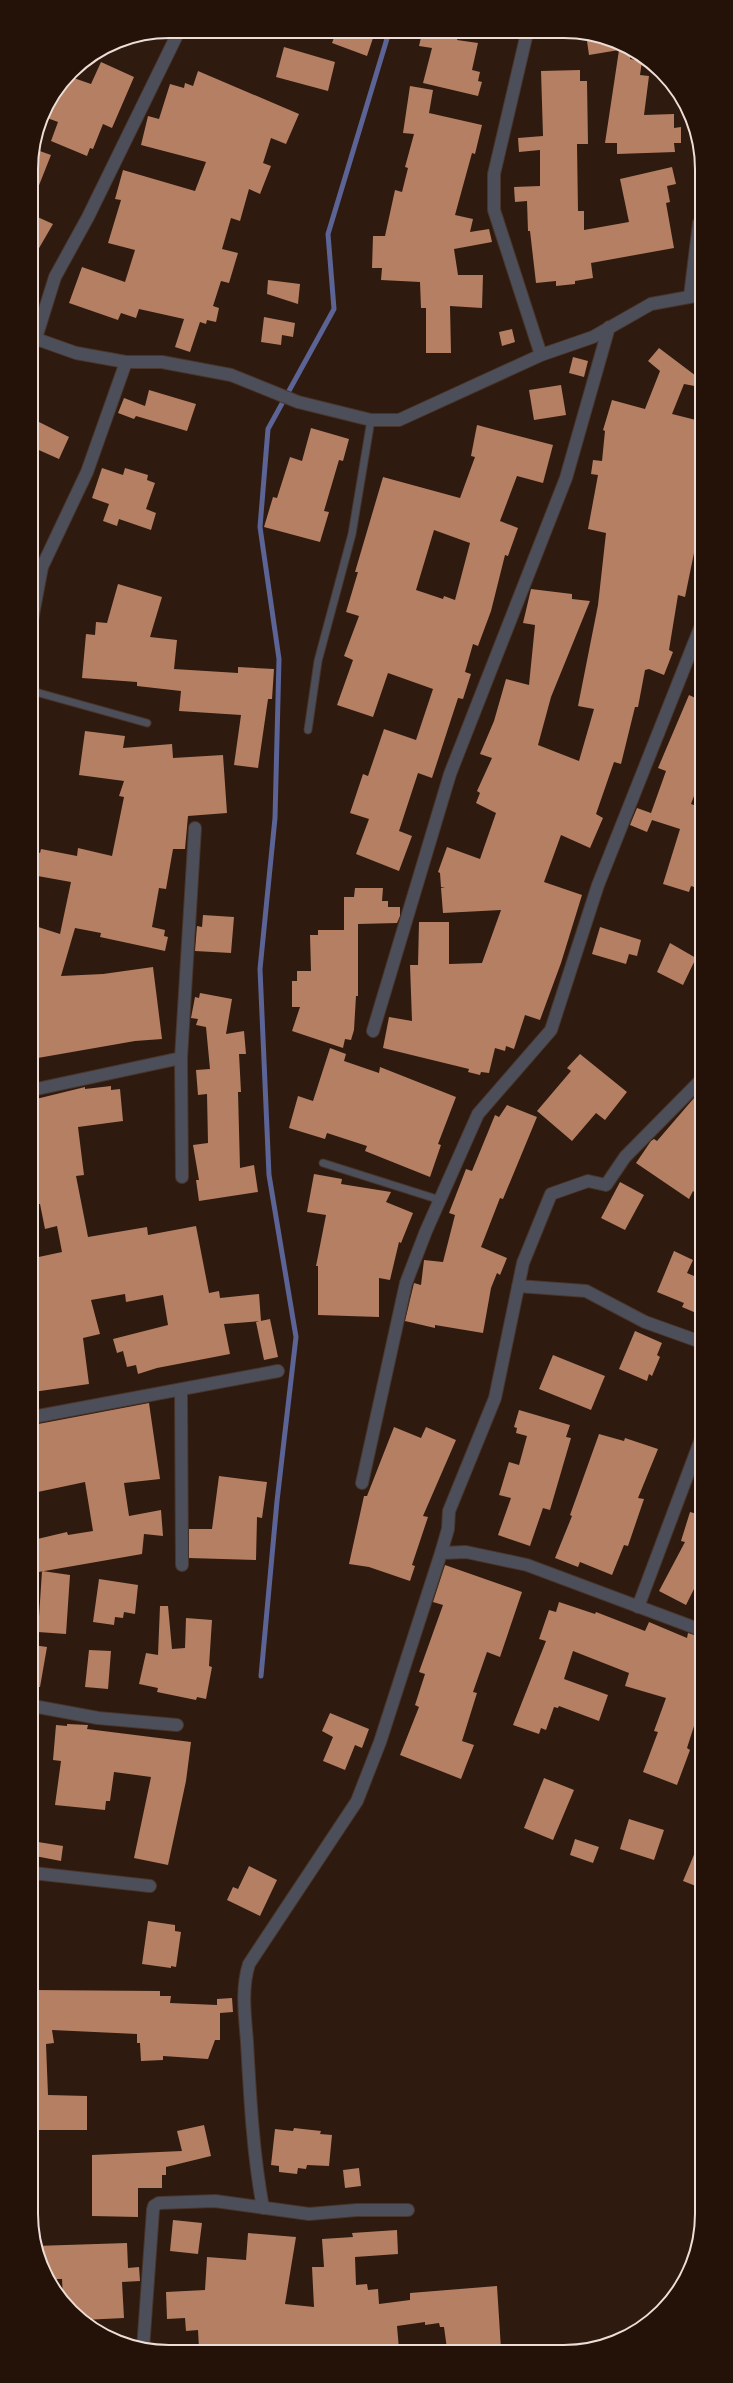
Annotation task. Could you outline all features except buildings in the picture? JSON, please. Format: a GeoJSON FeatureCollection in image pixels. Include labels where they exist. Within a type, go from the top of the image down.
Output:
{"type":"FeatureCollection","features":[{"type":"Feature","properties":{"kind":"street"},"geometry":{"type":"LineString","coordinates":[[38,326],[55,277],[88,217],[176,38]]}},
{"type":"Feature","properties":{"kind":"street"},"geometry":{"type":"LineString","coordinates":[[526,38],[494,174],[494,210],[541,356]]}},
{"type":"Feature","properties":{"kind":"street"},"geometry":{"type":"LineString","coordinates":[[38,339],[76,353],[126,362],[162,362],[232,375],[298,402],[371,420],[399,420],[541,356],[594,337],[651,304],[695,295]]}},
{"type":"Feature","properties":{"kind":"street"},"geometry":{"type":"LineString","coordinates":[[373,1031],[450,774],[566,478],[609,327]]}},
{"type":"Feature","properties":{"kind":"street"},"geometry":{"type":"LineString","coordinates":[[38,563],[87,472],[126,362]]}},
{"type":"Feature","properties":{"kind":"street"},"geometry":{"type":"LineString","coordinates":[[362,1483],[406,1283],[440,1200],[478,1114],[551,1030],[598,885],[695,643]]}},
{"type":"Feature","properties":{"kind":"street"},"geometry":{"type":"LineString","coordinates":[[182,1177],[181,1058],[195,828]]}},
{"type":"Feature","properties":{"kind":"street"},"geometry":{"type":"LineString","coordinates":[[38,1089],[181,1058]]}},
{"type":"Feature","properties":{"kind":"street"},"geometry":{"type":"LineString","coordinates":[[264,2208],[259,2186],[248,2066],[244,1978],[249,1964],[357,1801],[380,1742],[442,1553],[448,1529],[449,1511],[495,1398],[523,1263],[551,1194],[588,1181],[606,1185],[625,1157],[695,1086]]}},
{"type":"Feature","properties":{"kind":"street"},"geometry":{"type":"LineString","coordinates":[[518,1286],[586,1291],[645,1322],[695,1340]]}},
{"type":"Feature","properties":{"kind":"street"},"geometry":{"type":"LineString","coordinates":[[38,1416],[278,1371]]}},
{"type":"Feature","properties":{"kind":"street"},"geometry":{"type":"LineString","coordinates":[[181,1390],[182,1565]]}},
{"type":"Feature","properties":{"kind":"street"},"geometry":{"type":"LineString","coordinates":[[638,1607],[695,1455]]}},
{"type":"Feature","properties":{"kind":"street"},"geometry":{"type":"LineString","coordinates":[[442,1553],[466,1552],[527,1565],[695,1628]]}},
{"type":"Feature","properties":{"kind":"street"},"geometry":{"type":"LineString","coordinates":[[38,1707],[98,1718],[177,1725]]}},
{"type":"Feature","properties":{"kind":"street"},"geometry":{"type":"LineString","coordinates":[[38,1874],[150,1886]]}},
{"type":"Feature","properties":{"kind":"street"},"geometry":{"type":"LineString","coordinates":[[144,2342],[154,2206],[159,2203],[215,2201],[309,2214],[357,2210],[408,2210]]}},
{"type":"Feature","properties":{"kind":"lane"},"geometry":{"type":"LineString","coordinates":[[308,730],[318,661],[352,534],[371,420]]}},
{"type":"Feature","properties":{"kind":"lane"},"geometry":{"type":"LineString","coordinates":[[38,693],[147,723]]}},
{"type":"Feature","properties":{"kind":"lane"},"geometry":{"type":"LineString","coordinates":[[323,1163],[440,1200]]}},
{"type":"Feature","properties":{"kind":"waterway"},"geometry":{"type":"LineString","coordinates":[[261,1676],[277,1501],[296,1337],[269,1175],[260,969],[275,818],[279,659],[260,527],[268,429],[334,309],[328,234],[387,38]]}}]}
